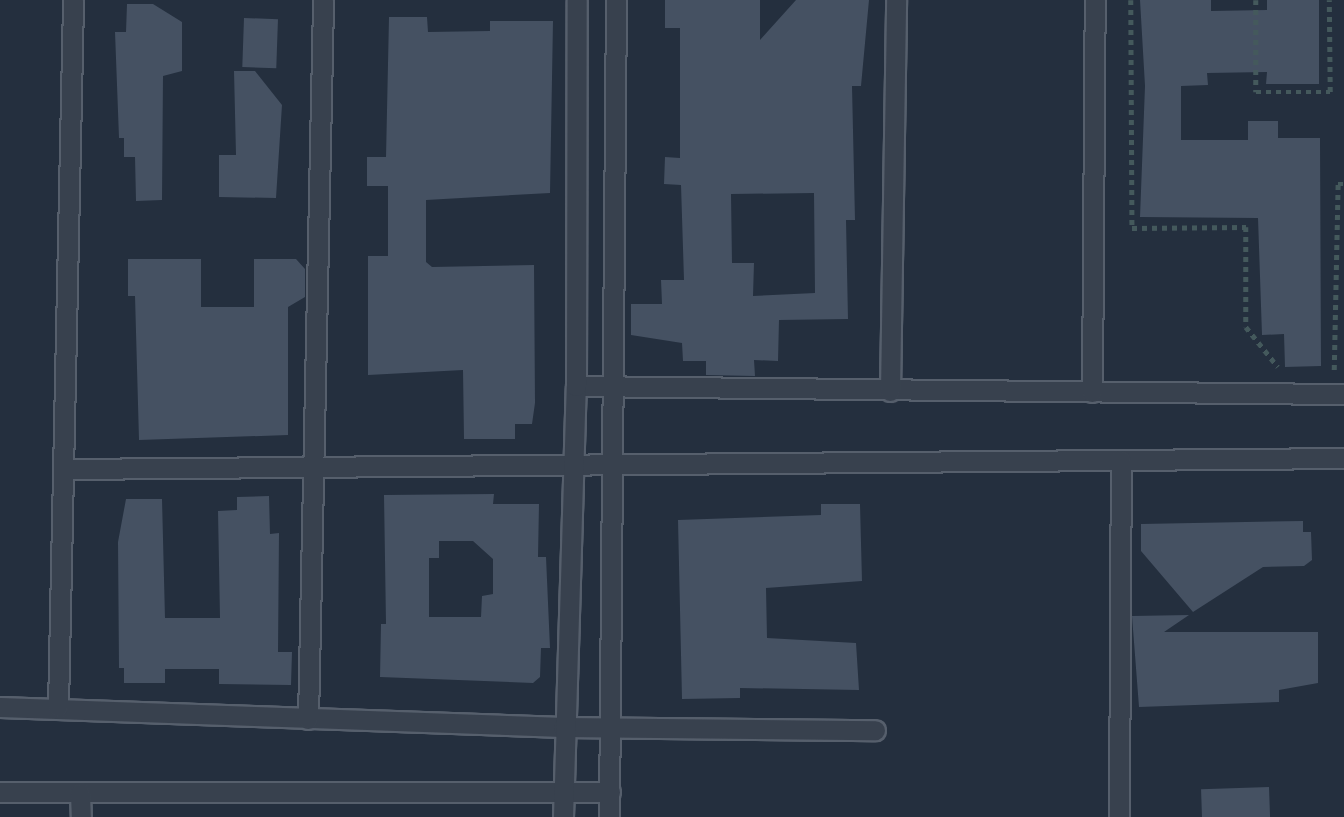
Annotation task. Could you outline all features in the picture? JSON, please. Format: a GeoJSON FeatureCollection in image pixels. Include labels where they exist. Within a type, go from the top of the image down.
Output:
{"type":"FeatureCollection","features":[{"type":"Feature","properties":{"kind":"lane"},"geometry":{"type":"LineString","coordinates":[[58,707],[73,0]]}},
{"type":"Feature","properties":{"kind":"lane"},"geometry":{"type":"LineString","coordinates":[[308,719],[323,0]]}},
{"type":"Feature","properties":{"kind":"lane"},"geometry":{"type":"LineString","coordinates":[[563,817],[563,727],[576,386],[577,0]]}},
{"type":"Feature","properties":{"kind":"lane"},"geometry":{"type":"LineString","coordinates":[[610,817],[616,0]]}},
{"type":"Feature","properties":{"kind":"lane"},"geometry":{"type":"LineString","coordinates":[[890,391],[897,0]]}},
{"type":"Feature","properties":{"kind":"lane"},"geometry":{"type":"LineString","coordinates":[[1092,392],[1095,0]]}},
{"type":"Feature","properties":{"kind":"lane"},"geometry":{"type":"LineString","coordinates":[[576,386],[1344,394]]}},
{"type":"Feature","properties":{"kind":"lane"},"geometry":{"type":"LineString","coordinates":[[64,469],[573,461],[613,463],[1344,458]]}},
{"type":"Feature","properties":{"kind":"lane"},"geometry":{"type":"LineString","coordinates":[[1119,817],[1121,460]]}},
{"type":"Feature","properties":{"kind":"lane"},"geometry":{"type":"LineString","coordinates":[[0,706],[563,727],[875,730]]}},
{"type":"Feature","properties":{"kind":"lane"},"geometry":{"type":"LineString","coordinates":[[0,792],[610,792]]}},
{"type":"Feature","properties":{"kind":"lane"},"geometry":{"type":"LineString","coordinates":[[80,793],[81,817]]}},
{"type":"Feature","properties":{"kind":"path"},"geometry":{"type":"LineString","coordinates":[[1131,0],[1132,228],[1246,227],[1246,327],[1284,375]]}},
{"type":"Feature","properties":{"kind":"path"},"geometry":{"type":"LineString","coordinates":[[1256,0],[1256,92],[1329,92],[1329,0]]}},
{"type":"Feature","properties":{"kind":"path"},"geometry":{"type":"LineString","coordinates":[[1322,375],[1334,375],[1338,184],[1344,184]]}},
{"type":"Feature","properties":{"kind":"building"},"geometry":{"type":"Polygon","coordinates":[[[665,0],[760,0],[760,40],[796,0],[869,0],[861,86],[852,86],[855,220],[846,220],[848,319],[779,320],[778,361],[754,360],[755,376],[706,375],[706,361],[683,361],[682,343],[631,335],[631,304],[662,304],[661,280],[684,280],[681,185],[664,184],[665,157],[680,158],[680,28],[665,28],[665,0]],[[814,193],[731,194],[732,263],[754,263],[753,296],[815,293],[814,193]]]}},
{"type":"Feature","properties":{"kind":"building"},"geometry":{"type":"Polygon","coordinates":[[[1140,0],[1211,0],[1211,11],[1267,10],[1267,0],[1319,0],[1319,84],[1266,84],[1267,72],[1207,73],[1208,85],[1181,86],[1181,140],[1248,140],[1248,121],[1278,121],[1278,138],[1320,138],[1321,366],[1285,367],[1284,334],[1262,335],[1258,218],[1140,217],[1145,86],[1140,0]]]}},
{"type":"Feature","properties":{"kind":"building"},"geometry":{"type":"Polygon","coordinates":[[[127,4],[153,4],[182,22],[182,71],[163,76],[162,200],[136,201],[135,157],[124,157],[124,138],[119,138],[115,32],[126,32],[127,4]]]}},
{"type":"Feature","properties":{"kind":"building"},"geometry":{"type":"Polygon","coordinates":[[[389,17],[427,17],[428,32],[490,31],[490,21],[553,21],[550,193],[426,200],[426,262],[432,267],[534,265],[535,403],[532,424],[515,424],[515,439],[464,439],[463,370],[368,375],[368,256],[388,256],[388,186],[367,186],[367,157],[386,157],[389,17]]]}},
{"type":"Feature","properties":{"kind":"building"},"geometry":{"type":"Polygon","coordinates":[[[244,18],[278,19],[276,68],[242,67],[244,18]]]}},
{"type":"Feature","properties":{"kind":"building"},"geometry":{"type":"Polygon","coordinates":[[[234,71],[255,71],[282,105],[276,198],[219,197],[219,155],[236,155],[234,71]]]}},
{"type":"Feature","properties":{"kind":"building"},"geometry":{"type":"Polygon","coordinates":[[[128,259],[201,259],[201,307],[254,307],[254,259],[296,259],[305,269],[305,297],[288,307],[288,435],[139,440],[135,296],[128,296],[128,259]]]}},
{"type":"Feature","properties":{"kind":"building"},"geometry":{"type":"Polygon","coordinates":[[[494,494],[493,504],[539,504],[538,557],[546,557],[550,648],[541,648],[540,677],[533,683],[380,677],[381,624],[386,624],[384,495],[494,494]],[[439,541],[439,558],[429,558],[429,617],[481,617],[482,596],[493,594],[493,559],[473,541],[439,541]]]}},
{"type":"Feature","properties":{"kind":"building"},"geometry":{"type":"Polygon","coordinates":[[[269,496],[270,534],[279,533],[278,652],[292,652],[291,685],[219,684],[219,669],[165,669],[165,683],[124,683],[124,668],[119,668],[118,542],[126,499],[162,499],[165,618],[220,618],[218,511],[237,510],[237,497],[269,496]]]}},
{"type":"Feature","properties":{"kind":"building"},"geometry":{"type":"Polygon","coordinates":[[[821,504],[860,504],[862,581],[766,588],[767,638],[856,643],[859,690],[740,688],[740,698],[682,699],[678,520],[821,515],[821,504]]]}},
{"type":"Feature","properties":{"kind":"building"},"geometry":{"type":"Polygon","coordinates":[[[1303,521],[1303,532],[1311,532],[1312,560],[1304,566],[1263,567],[1193,612],[1141,551],[1141,524],[1303,521]]]}},
{"type":"Feature","properties":{"kind":"building"},"geometry":{"type":"Polygon","coordinates":[[[1189,615],[1164,632],[1318,632],[1318,683],[1279,690],[1279,702],[1139,707],[1132,616],[1189,615]]]}},
{"type":"Feature","properties":{"kind":"building"},"geometry":{"type":"Polygon","coordinates":[[[1269,787],[1270,817],[1202,817],[1201,789],[1269,787]]]}}]}
